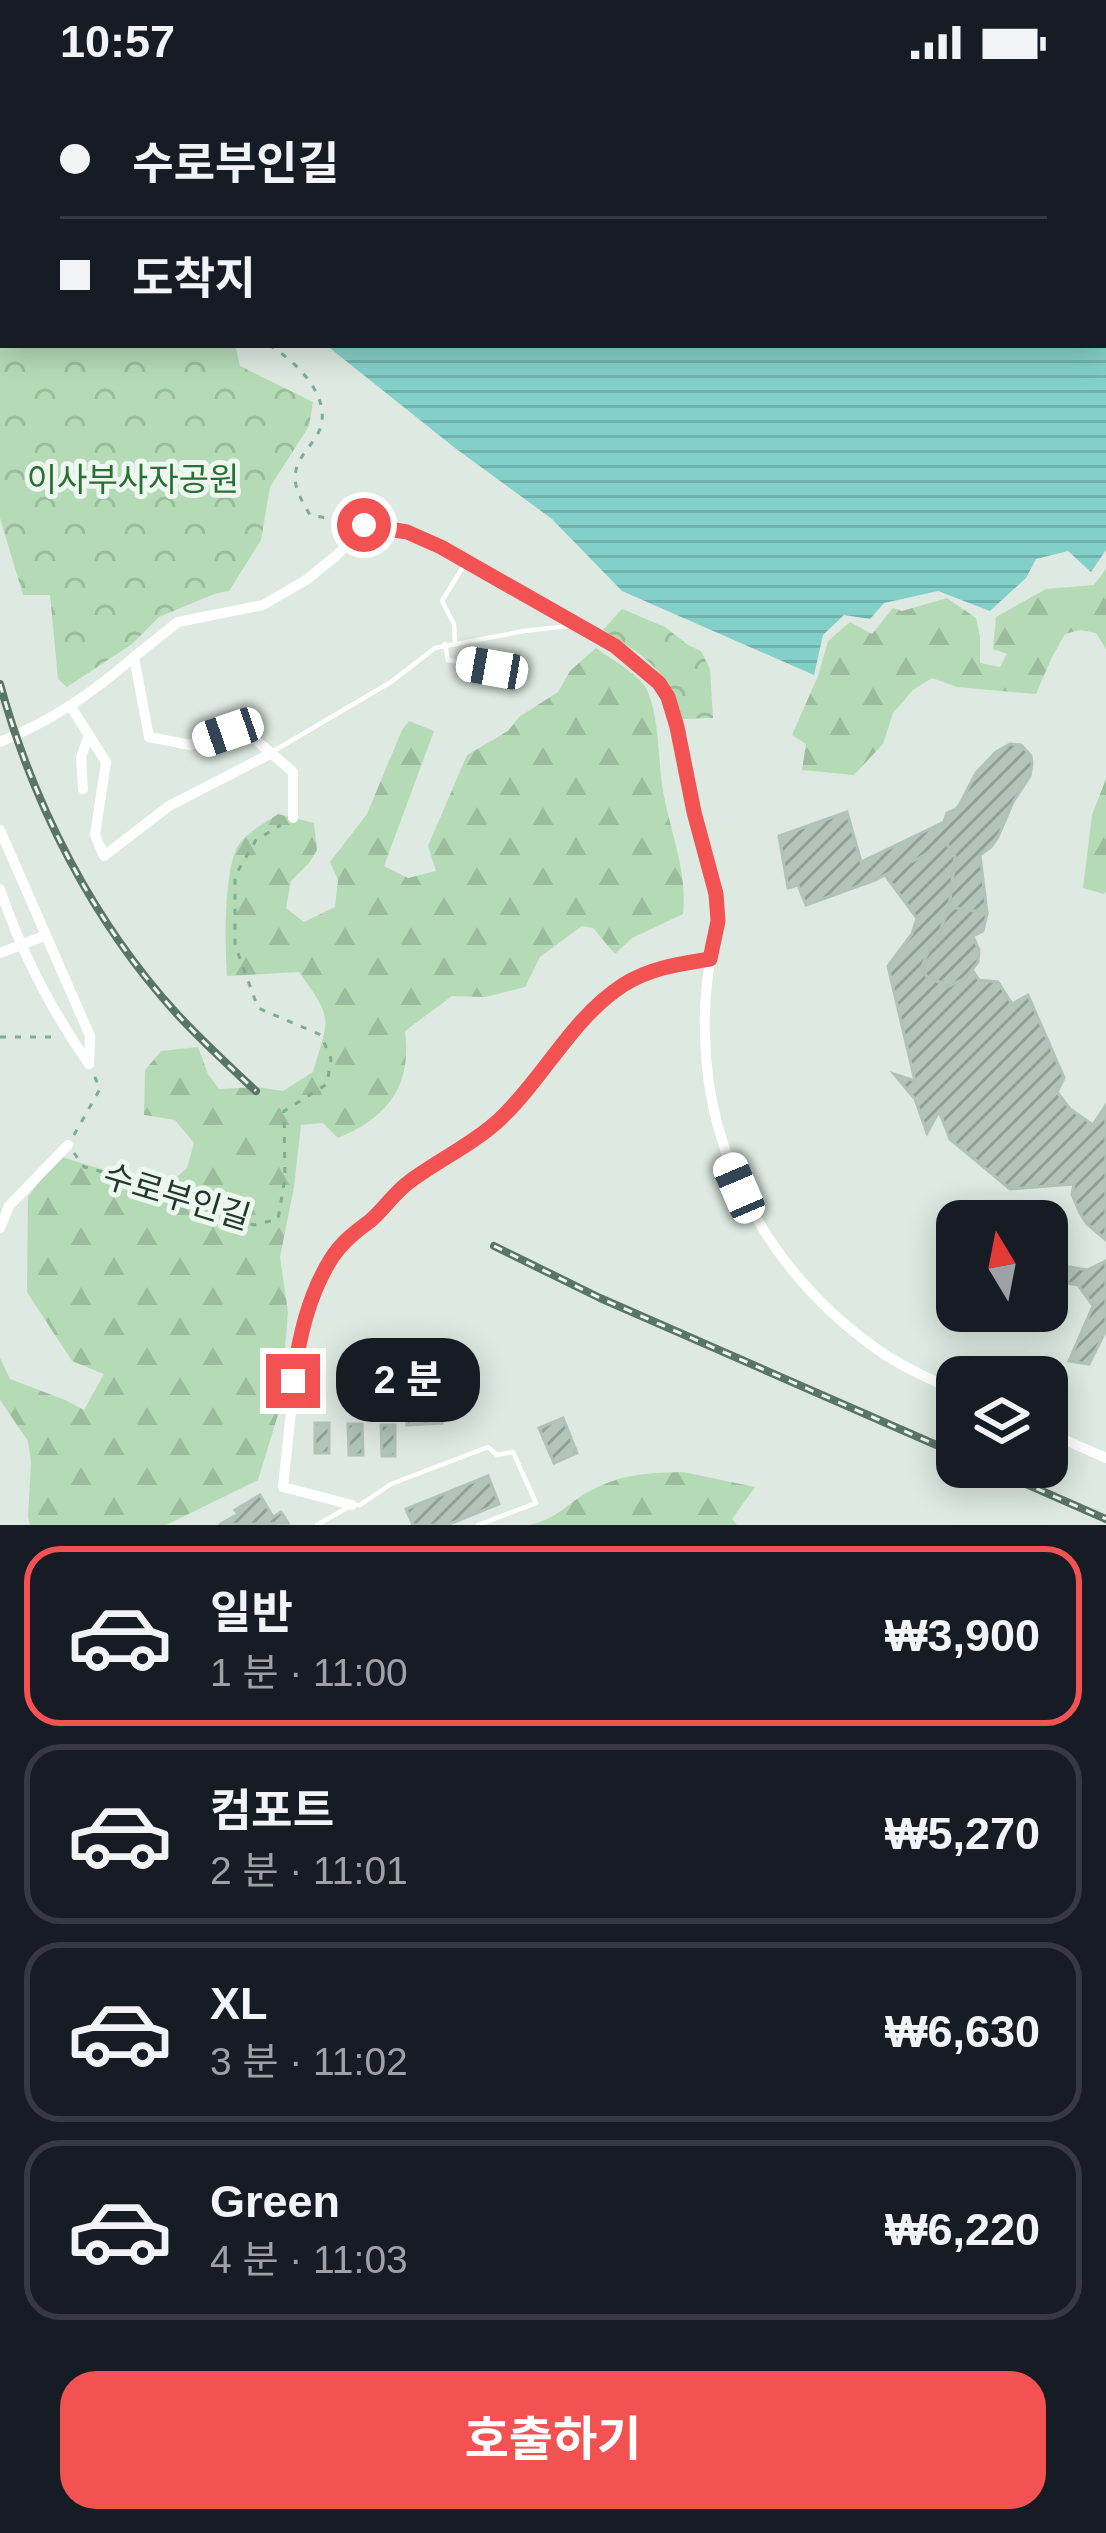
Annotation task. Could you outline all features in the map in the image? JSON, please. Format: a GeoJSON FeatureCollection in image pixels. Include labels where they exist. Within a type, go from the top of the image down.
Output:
{"type":"FeatureCollection","features":[{"type":"Feature","properties":{"kind":"street"},"geometry":{"type":"LineString","coordinates":[[0,742],[49,721],[91,694],[178,622],[263,605],[306,580],[364,525],[407,532],[441,547],[615,646],[659,683],[668,697],[716,894],[718,921],[705,1014],[708,1080],[725,1153],[750,1209],[793,1272],[826,1309],[887,1356],[936,1380]]}},
{"type":"Feature","properties":{"kind":"street"},"geometry":{"type":"LineString","coordinates":[[134,657],[149,737],[190,746],[228,732],[250,735],[293,772],[293,818]]}},
{"type":"Feature","properties":{"kind":"street"},"geometry":{"type":"LineString","coordinates":[[70,707],[106,762],[95,835],[104,856],[169,806],[270,754]]}},
{"type":"Feature","properties":{"kind":"street"},"geometry":{"type":"LineString","coordinates":[[82,789],[81,757],[89,736]]}},
{"type":"Feature","properties":{"kind":"street"},"geometry":{"type":"LineString","coordinates":[[0,830],[89,1036],[89,1064]]}},
{"type":"Feature","properties":{"kind":"street"},"geometry":{"type":"LineString","coordinates":[[0,890],[59,1021],[89,1064]]}},
{"type":"Feature","properties":{"kind":"street"},"geometry":{"type":"LineString","coordinates":[[0,953],[44,936]]}},
{"type":"Feature","properties":{"kind":"street"},"geometry":{"type":"LineString","coordinates":[[352,1505],[284,1487],[299,1336],[332,1257],[406,1184],[502,1117],[585,1018],[620,987],[650,971],[710,959]]}},
{"type":"Feature","properties":{"kind":"street"},"geometry":{"type":"LineString","coordinates":[[0,1228],[9,1206],[68,1145]]}},
{"type":"Feature","properties":{"kind":"street"},"geometry":{"type":"LineString","coordinates":[[1068,1441],[1106,1458]]}},
{"type":"Feature","properties":{"kind":"lane"},"geometry":{"type":"LineString","coordinates":[[455,643],[454,624],[442,601],[466,562]]}},
{"type":"Feature","properties":{"kind":"lane"},"geometry":{"type":"LineString","coordinates":[[270,754],[445,644],[575,626]]}},
{"type":"Feature","properties":{"kind":"lane"},"geometry":{"type":"LineString","coordinates":[[445,644],[448,660],[492,668]]}},
{"type":"Feature","properties":{"kind":"lane"},"geometry":{"type":"LineString","coordinates":[[316,1525],[391,1484],[488,1448],[497,1455],[513,1452],[536,1503],[478,1525]]}},
{"type":"Feature","properties":{"kind":"path"},"geometry":{"type":"LineString","coordinates":[[274,348],[290,357],[319,396],[322,424],[294,474],[298,493],[310,514],[364,525]]}},
{"type":"Feature","properties":{"kind":"path","name":"수로부인길"},"geometry":{"type":"LineString","coordinates":[[89,1064],[100,1089],[68,1145],[84,1167],[165,1188],[181,1202],[254,1226],[278,1219],[285,1178],[284,1111],[326,1084],[331,1059],[321,1035],[258,1007],[235,945],[235,876],[256,840],[293,818]]}},
{"type":"Feature","properties":{"kind":"path"},"geometry":{"type":"LineString","coordinates":[[0,1037],[53,1037],[89,1064]]}},
{"type":"Feature","properties":{"kind":"green space","name":"이사부사자공원"},"geometry":{"type":"Polygon","coordinates":[[[0,348],[236,348],[240,366],[313,402],[309,426],[270,487],[261,540],[229,591],[159,617],[132,644],[67,687],[58,679],[50,595],[23,595],[0,518],[0,348]]]}},
{"type":"Feature","properties":{"kind":"green space"},"geometry":{"type":"Polygon","coordinates":[[[1106,569],[1106,649],[1096,633],[1065,634],[1036,694],[957,687],[932,678],[913,690],[893,713],[883,744],[854,775],[802,770],[806,744],[792,735],[828,641],[850,622],[872,634],[893,608],[902,611],[947,598],[976,618],[980,663],[1000,667],[1007,654],[993,649],[996,617],[1046,589],[1094,585],[1106,569]]]}},
{"type":"Feature","properties":{"kind":"green space"},"geometry":{"type":"Polygon","coordinates":[[[622,609],[665,627],[701,651],[710,669],[713,718],[682,719],[669,687],[653,666],[603,630],[622,609]]]}},
{"type":"Feature","properties":{"kind":"green space"},"geometry":{"type":"Polygon","coordinates":[[[596,648],[637,678],[651,700],[665,800],[683,880],[683,914],[632,938],[615,954],[593,928],[582,926],[540,957],[525,987],[485,997],[452,996],[405,1031],[400,1083],[371,1120],[338,1138],[323,1123],[301,1125],[280,1257],[288,1312],[280,1408],[258,1480],[166,1525],[30,1525],[28,1441],[0,1400],[0,1358],[10,1379],[84,1410],[104,1374],[72,1361],[27,1292],[28,1197],[58,1156],[164,1188],[187,1168],[194,1143],[175,1120],[144,1115],[145,1070],[161,1051],[198,1047],[219,1089],[283,1091],[313,1072],[325,1019],[299,972],[227,976],[228,887],[240,843],[278,814],[314,823],[317,850],[291,881],[286,908],[304,922],[335,907],[338,880],[330,862],[367,814],[409,721],[434,731],[384,866],[408,878],[436,871],[428,846],[467,755],[508,731],[519,717],[558,692],[570,671],[596,648]]]}},
{"type":"Feature","properties":{"kind":"green space"},"geometry":{"type":"Polygon","coordinates":[[[1106,779],[1104,894],[1083,888],[1092,815],[1106,779]]]}},
{"type":"Feature","properties":{"kind":"green space"},"geometry":{"type":"Polygon","coordinates":[[[683,1472],[755,1487],[732,1519],[737,1525],[529,1525],[612,1481],[683,1472]]]}},
{"type":"Feature","properties":{"kind":"water"},"geometry":{"type":"Polygon","coordinates":[[[330,348],[1106,348],[1106,550],[1091,572],[1068,551],[1036,559],[1026,578],[990,611],[938,591],[884,603],[870,619],[844,615],[823,635],[814,675],[622,591],[552,519],[330,348]]]}},
{"type":"Feature","properties":{"kind":"building"},"geometry":{"type":"Polygon","coordinates":[[[1010,744],[1021,745],[1032,764],[998,837],[980,855],[987,913],[949,907],[955,857],[947,844],[875,880],[806,905],[798,885],[788,888],[779,836],[847,812],[861,862],[944,822],[976,773],[1010,744]]]}},
{"type":"Feature","properties":{"kind":"building"},"geometry":{"type":"Polygon","coordinates":[[[947,844],[955,857],[949,907],[940,931],[944,935],[932,942],[922,967],[927,977],[949,986],[973,971],[979,980],[998,982],[1012,1004],[1028,995],[1064,1078],[1057,1092],[1070,1109],[1093,1125],[1106,1105],[1106,1240],[1080,1213],[1072,1194],[1074,1184],[1010,1189],[950,1139],[939,1111],[927,1133],[915,1099],[894,1074],[915,1081],[888,966],[912,934],[917,918],[885,875],[947,844]]]}},
{"type":"Feature","properties":{"kind":"building"},"geometry":{"type":"Polygon","coordinates":[[[949,907],[987,913],[983,931],[973,936],[978,962],[965,978],[949,986],[927,977],[922,967],[932,942],[944,935],[940,931],[949,907]]]}},
{"type":"Feature","properties":{"kind":"building"},"geometry":{"type":"Polygon","coordinates":[[[1106,1261],[1106,1330],[1089,1364],[1069,1361],[1093,1306],[1078,1285],[1068,1283],[1068,1267],[1087,1270],[1106,1261]]]}},
{"type":"Feature","properties":{"kind":"building"},"geometry":{"type":"Polygon","coordinates":[[[441,1407],[442,1423],[407,1425],[406,1410],[441,1407]]]}},
{"type":"Feature","properties":{"kind":"building"},"geometry":{"type":"Polygon","coordinates":[[[563,1418],[577,1453],[554,1463],[539,1428],[563,1418]]]}},
{"type":"Feature","properties":{"kind":"building"},"geometry":{"type":"Polygon","coordinates":[[[315,1423],[329,1423],[329,1453],[315,1453],[315,1423]]]}},
{"type":"Feature","properties":{"kind":"building"},"geometry":{"type":"Polygon","coordinates":[[[348,1424],[362,1424],[363,1455],[349,1455],[348,1424]]]}},
{"type":"Feature","properties":{"kind":"building"},"geometry":{"type":"Polygon","coordinates":[[[381,1425],[395,1425],[395,1456],[382,1456],[381,1425]]]}},
{"type":"Feature","properties":{"kind":"building"},"geometry":{"type":"Polygon","coordinates":[[[488,1476],[499,1504],[447,1525],[413,1525],[406,1509],[488,1476]]]}},
{"type":"Feature","properties":{"kind":"building"},"geometry":{"type":"Polygon","coordinates":[[[260,1495],[273,1517],[281,1512],[288,1523],[219,1525],[238,1514],[235,1510],[260,1495]]]}},
{"type":"Feature","properties":{"kind":"railway"},"geometry":{"type":"LineString","coordinates":[[0,684],[48,817],[93,901],[177,1014],[256,1091]]}},
{"type":"Feature","properties":{"kind":"railway"},"geometry":{"type":"LineString","coordinates":[[494,1246],[600,1298],[936,1445]]}},
{"type":"Feature","properties":{"kind":"railway"},"geometry":{"type":"LineString","coordinates":[[1035,1488],[1106,1519]]}},
{"type":"Feature","properties":{"kind":"route"},"geometry":{"type":"LineString","coordinates":[[293,1381],[299,1336],[322,1276],[354,1232],[406,1184],[494,1125],[585,1018],[620,987],[650,971],[710,959],[718,921],[716,894],[677,727],[659,683],[615,646],[441,547],[407,532],[364,525]]}}]}
